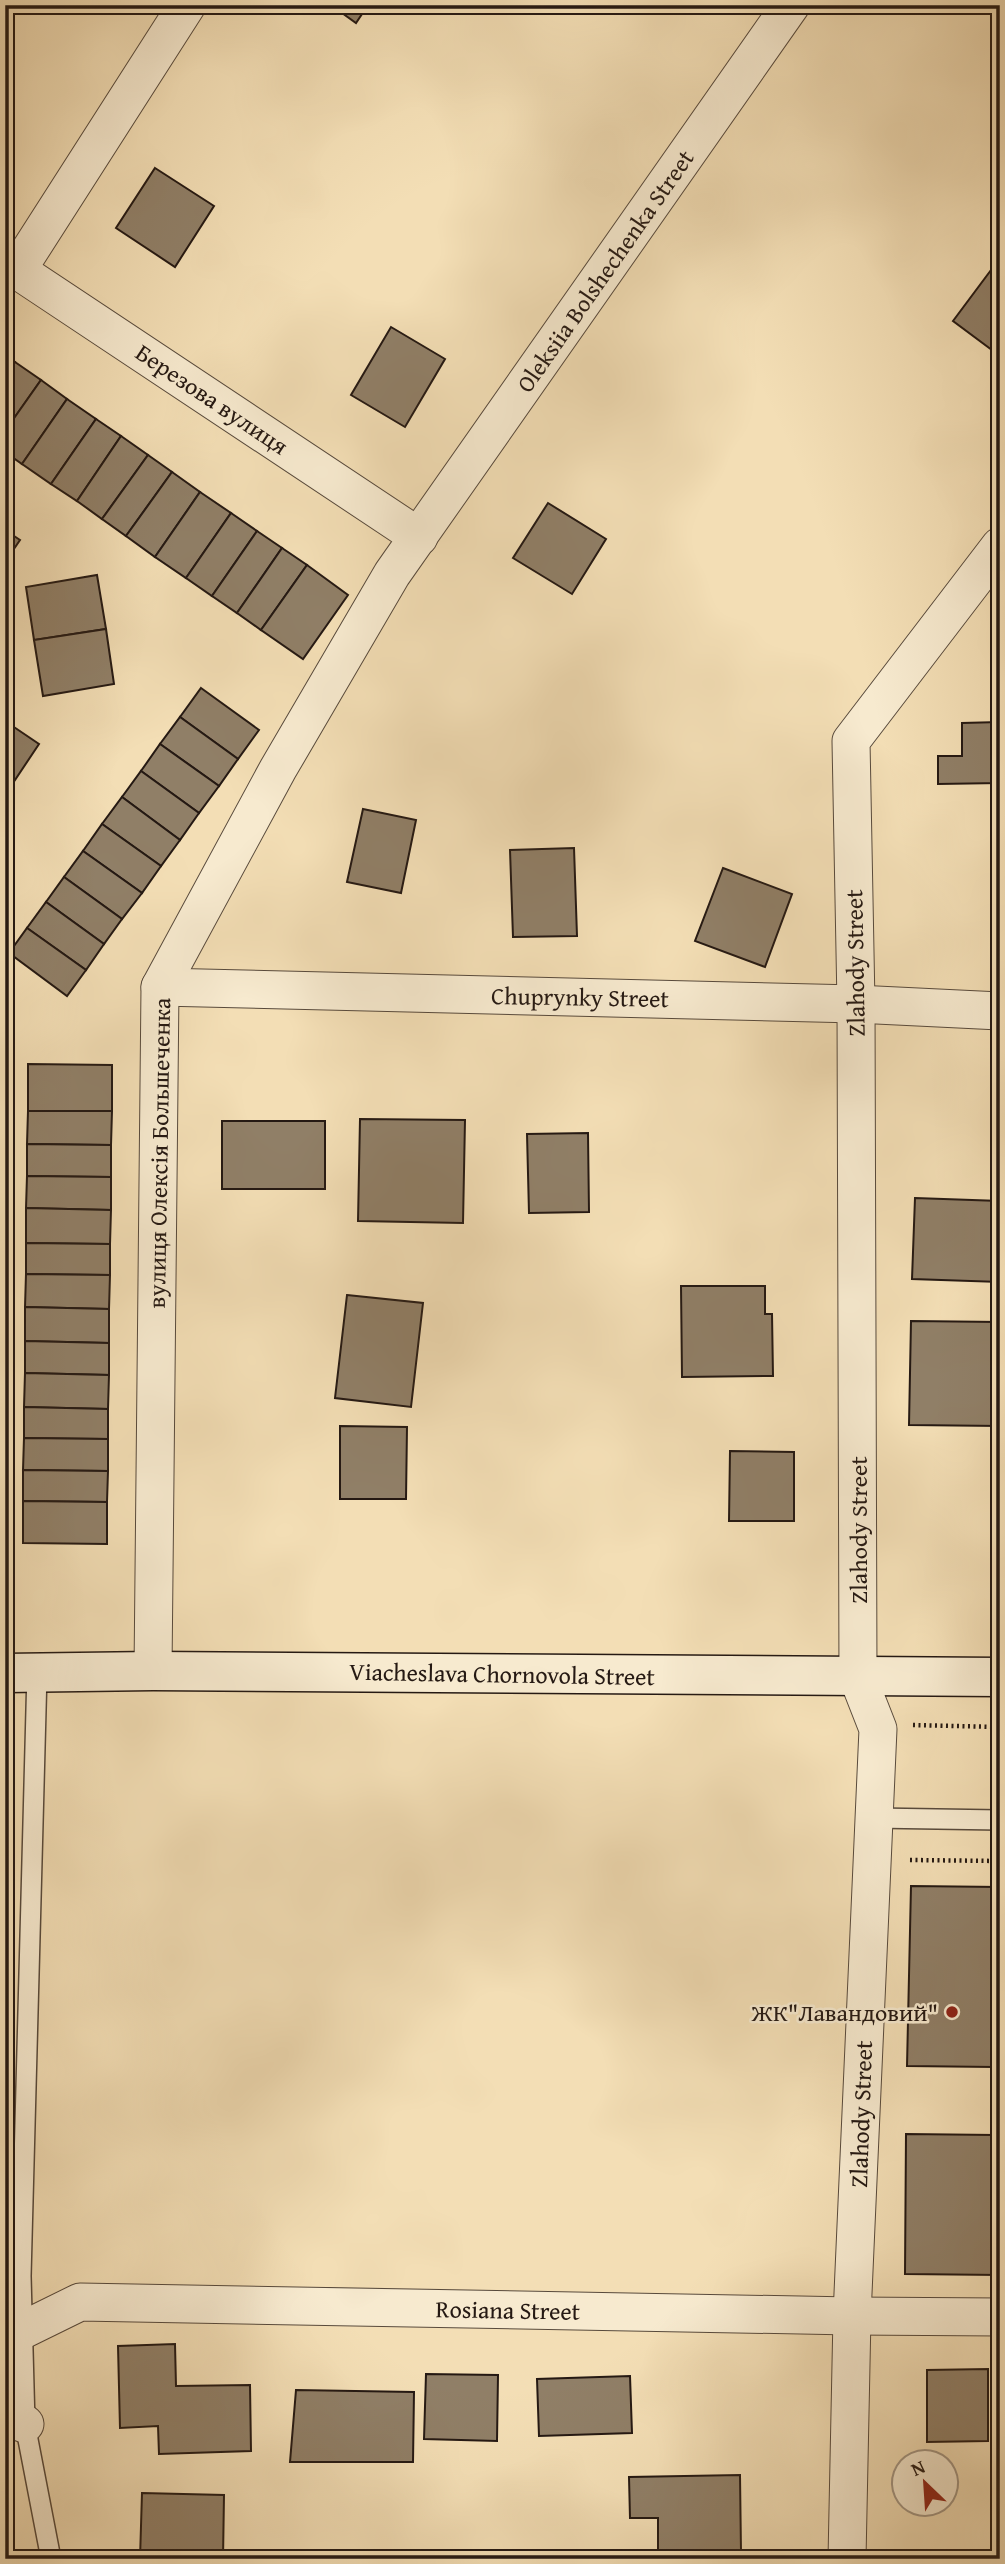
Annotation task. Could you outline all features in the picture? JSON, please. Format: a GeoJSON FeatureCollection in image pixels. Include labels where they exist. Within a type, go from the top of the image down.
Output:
{"type":"FeatureCollection","features":[{"type":"Feature","properties":{"kind":"street"},"geometry":{"type":"LineString","coordinates":[[12,265],[187,5]]}},
{"type":"Feature","properties":{"kind":"street","name":"Oleksiia Bolshechenka Street"},"geometry":{"type":"LineString","coordinates":[[419,537],[791,5]]}},
{"type":"Feature","properties":{"kind":"street","name":"Березова вулиця"},"geometry":{"type":"LineString","coordinates":[[12,265],[419,537]]}},
{"type":"Feature","properties":{"kind":"street","name":"вулиця Олексія Большеченка"},"geometry":{"type":"LineString","coordinates":[[153,1671],[160,987],[278,769],[392,574],[419,537]]}},
{"type":"Feature","properties":{"kind":"street","name":"Zlahody Street"},"geometry":{"type":"LineString","coordinates":[[847,2559],[852,2316],[878,1729],[859,1678],[856,1004],[851,741],[1000,546]]}},
{"type":"Feature","properties":{"kind":"street","name":"Chuprynky Street"},"geometry":{"type":"LineString","coordinates":[[160,987],[1000,1010]]}},
{"type":"Feature","properties":{"kind":"street","name":"Viacheslava Chornovola Street"},"geometry":{"type":"LineString","coordinates":[[21,1672],[1000,1677]]}},
{"type":"Feature","properties":{"kind":"street","name":"Rosiana Street"},"geometry":{"type":"LineString","coordinates":[[23,2330],[80,2302],[1000,2317]]}},
{"type":"Feature","properties":{"kind":"lane"},"geometry":{"type":"LineString","coordinates":[[21,1672],[23,2330],[15,2420],[51,2559]]}},
{"type":"Feature","properties":{"kind":"lane"},"geometry":{"type":"LineString","coordinates":[[874,1818],[1000,1820]]}},
{"type":"Feature","properties":{"kind":"path"},"geometry":{"type":"LineString","coordinates":[[901,1725],[1000,1727]]}},
{"type":"Feature","properties":{"kind":"path"},"geometry":{"type":"LineString","coordinates":[[903,1860],[1000,1861]]}},
{"type":"Feature","properties":{"kind":"building"},"geometry":{"type":"Polygon","coordinates":[[[331,5],[368,5],[356,23],[331,5]]]}},
{"type":"Feature","properties":{"kind":"building"},"geometry":{"type":"Polygon","coordinates":[[[155,168],[214,206],[175,267],[116,228],[155,168]]]}},
{"type":"Feature","properties":{"kind":"building"},"geometry":{"type":"Polygon","coordinates":[[[1000,258],[1000,356],[953,321],[1000,258]]]}},
{"type":"Feature","properties":{"kind":"building"},"geometry":{"type":"Polygon","coordinates":[[[391,327],[445,359],[405,427],[351,395],[391,327]]]}},
{"type":"Feature","properties":{"kind":"building"},"geometry":{"type":"Polygon","coordinates":[[[5,355],[15,362],[5,377],[5,355]]]}},
{"type":"Feature","properties":{"kind":"building"},"geometry":{"type":"Polygon","coordinates":[[[15,362],[41,380],[5,431],[5,377],[15,362]]]}},
{"type":"Feature","properties":{"kind":"building"},"geometry":{"type":"Polygon","coordinates":[[[41,380],[67,399],[22,464],[5,452],[5,431],[41,380]]]}},
{"type":"Feature","properties":{"kind":"building"},"geometry":{"type":"Polygon","coordinates":[[[67,399],[96,419],[51,484],[22,464],[67,399]]]}},
{"type":"Feature","properties":{"kind":"building"},"geometry":{"type":"Polygon","coordinates":[[[96,419],[121,436],[77,501],[51,484],[96,419]]]}},
{"type":"Feature","properties":{"kind":"building"},"geometry":{"type":"Polygon","coordinates":[[[121,436],[148,455],[102,519],[77,501],[121,436]]]}},
{"type":"Feature","properties":{"kind":"building"},"geometry":{"type":"Polygon","coordinates":[[[148,455],[172,472],[126,536],[102,519],[148,455]]]}},
{"type":"Feature","properties":{"kind":"building"},"geometry":{"type":"Polygon","coordinates":[[[172,472],[200,492],[155,557],[126,536],[172,472]]]}},
{"type":"Feature","properties":{"kind":"building"},"geometry":{"type":"Polygon","coordinates":[[[200,492],[231,513],[186,578],[155,557],[200,492]]]}},
{"type":"Feature","properties":{"kind":"building"},"geometry":{"type":"Polygon","coordinates":[[[548,503],[606,539],[572,594],[513,558],[548,503]]]}},
{"type":"Feature","properties":{"kind":"building"},"geometry":{"type":"Polygon","coordinates":[[[231,513],[257,531],[212,596],[186,578],[231,513]]]}},
{"type":"Feature","properties":{"kind":"building"},"geometry":{"type":"Polygon","coordinates":[[[5,530],[20,540],[5,562],[5,530]]]}},
{"type":"Feature","properties":{"kind":"building"},"geometry":{"type":"Polygon","coordinates":[[[257,531],[282,548],[237,613],[212,596],[257,531]]]}},
{"type":"Feature","properties":{"kind":"building"},"geometry":{"type":"Polygon","coordinates":[[[282,548],[307,565],[261,630],[237,613],[282,548]]]}},
{"type":"Feature","properties":{"kind":"building"},"geometry":{"type":"Polygon","coordinates":[[[307,565],[348,595],[303,659],[261,630],[307,565]]]}},
{"type":"Feature","properties":{"kind":"building"},"geometry":{"type":"Polygon","coordinates":[[[97,575],[106,629],[34,640],[26,587],[97,575]]]}},
{"type":"Feature","properties":{"kind":"building"},"geometry":{"type":"Polygon","coordinates":[[[106,629],[114,684],[43,696],[34,640],[106,629]]]}},
{"type":"Feature","properties":{"kind":"building"},"geometry":{"type":"Polygon","coordinates":[[[201,688],[259,730],[238,759],[180,717],[201,688]]]}},
{"type":"Feature","properties":{"kind":"building"},"geometry":{"type":"Polygon","coordinates":[[[180,717],[238,759],[219,786],[160,744],[180,717]]]}},
{"type":"Feature","properties":{"kind":"building"},"geometry":{"type":"Polygon","coordinates":[[[5,721],[39,744],[9,789],[5,786],[5,721]]]}},
{"type":"Feature","properties":{"kind":"building"},"geometry":{"type":"Polygon","coordinates":[[[1000,722],[1000,783],[938,784],[938,756],[962,756],[962,723],[1000,722]]]}},
{"type":"Feature","properties":{"kind":"building"},"geometry":{"type":"Polygon","coordinates":[[[160,744],[219,786],[199,813],[141,771],[160,744]]]}},
{"type":"Feature","properties":{"kind":"building"},"geometry":{"type":"Polygon","coordinates":[[[141,771],[199,813],[180,840],[122,797],[141,771]]]}},
{"type":"Feature","properties":{"kind":"building"},"geometry":{"type":"Polygon","coordinates":[[[122,797],[180,840],[161,866],[102,824],[122,797]]]}},
{"type":"Feature","properties":{"kind":"building"},"geometry":{"type":"Polygon","coordinates":[[[363,809],[416,820],[401,893],[347,882],[363,809]]]}},
{"type":"Feature","properties":{"kind":"building"},"geometry":{"type":"Polygon","coordinates":[[[102,824],[161,866],[142,893],[83,851],[102,824]]]}},
{"type":"Feature","properties":{"kind":"building"},"geometry":{"type":"Polygon","coordinates":[[[574,848],[577,936],[513,937],[510,850],[574,848]]]}},
{"type":"Feature","properties":{"kind":"building"},"geometry":{"type":"Polygon","coordinates":[[[83,851],[142,893],[122,919],[64,877],[83,851]]]}},
{"type":"Feature","properties":{"kind":"building"},"geometry":{"type":"Polygon","coordinates":[[[723,868],[792,894],[765,967],[695,941],[723,868]]]}},
{"type":"Feature","properties":{"kind":"building"},"geometry":{"type":"Polygon","coordinates":[[[64,877],[122,919],[104,944],[46,902],[64,877]]]}},
{"type":"Feature","properties":{"kind":"building"},"geometry":{"type":"Polygon","coordinates":[[[46,902],[104,944],[86,970],[27,928],[46,902]]]}},
{"type":"Feature","properties":{"kind":"building"},"geometry":{"type":"Polygon","coordinates":[[[27,928],[86,970],[67,996],[9,953],[27,928]]]}},
{"type":"Feature","properties":{"kind":"building"},"geometry":{"type":"Polygon","coordinates":[[[28,1064],[112,1065],[112,1111],[28,1111],[28,1064]]]}},
{"type":"Feature","properties":{"kind":"building"},"geometry":{"type":"Polygon","coordinates":[[[28,1111],[112,1111],[111,1145],[27,1144],[28,1111]]]}},
{"type":"Feature","properties":{"kind":"building"},"geometry":{"type":"Polygon","coordinates":[[[360,1119],[465,1120],[463,1223],[358,1221],[360,1119]]]}},
{"type":"Feature","properties":{"kind":"building"},"geometry":{"type":"Polygon","coordinates":[[[222,1121],[325,1121],[325,1189],[222,1189],[222,1121]]]}},
{"type":"Feature","properties":{"kind":"building"},"geometry":{"type":"Polygon","coordinates":[[[588,1133],[589,1212],[529,1213],[527,1134],[588,1133]]]}},
{"type":"Feature","properties":{"kind":"building"},"geometry":{"type":"Polygon","coordinates":[[[27,1144],[111,1145],[111,1177],[27,1176],[27,1144]]]}},
{"type":"Feature","properties":{"kind":"building"},"geometry":{"type":"Polygon","coordinates":[[[27,1176],[111,1177],[111,1210],[26,1208],[27,1176]]]}},
{"type":"Feature","properties":{"kind":"building"},"geometry":{"type":"Polygon","coordinates":[[[915,1198],[1000,1201],[1000,1282],[912,1279],[915,1198]]]}},
{"type":"Feature","properties":{"kind":"building"},"geometry":{"type":"Polygon","coordinates":[[[26,1208],[111,1210],[110,1244],[26,1243],[26,1208]]]}},
{"type":"Feature","properties":{"kind":"building"},"geometry":{"type":"Polygon","coordinates":[[[26,1243],[110,1244],[110,1275],[26,1274],[26,1243]]]}},
{"type":"Feature","properties":{"kind":"building"},"geometry":{"type":"Polygon","coordinates":[[[26,1274],[110,1275],[109,1309],[25,1307],[26,1274]]]}},
{"type":"Feature","properties":{"kind":"building"},"geometry":{"type":"Polygon","coordinates":[[[681,1286],[765,1286],[765,1314],[772,1314],[773,1376],[682,1377],[681,1286]]]}},
{"type":"Feature","properties":{"kind":"building"},"geometry":{"type":"Polygon","coordinates":[[[347,1295],[423,1303],[411,1407],[335,1398],[347,1295]]]}},
{"type":"Feature","properties":{"kind":"building"},"geometry":{"type":"Polygon","coordinates":[[[25,1307],[109,1309],[109,1343],[25,1341],[25,1307]]]}},
{"type":"Feature","properties":{"kind":"building"},"geometry":{"type":"Polygon","coordinates":[[[911,1321],[1000,1322],[1000,1426],[909,1425],[911,1321]]]}},
{"type":"Feature","properties":{"kind":"building"},"geometry":{"type":"Polygon","coordinates":[[[25,1341],[109,1343],[109,1375],[25,1373],[25,1341]]]}},
{"type":"Feature","properties":{"kind":"building"},"geometry":{"type":"Polygon","coordinates":[[[25,1373],[109,1375],[108,1409],[24,1407],[25,1373]]]}},
{"type":"Feature","properties":{"kind":"building"},"geometry":{"type":"Polygon","coordinates":[[[24,1407],[108,1409],[108,1439],[24,1438],[24,1407]]]}},
{"type":"Feature","properties":{"kind":"building"},"geometry":{"type":"Polygon","coordinates":[[[340,1426],[407,1427],[406,1499],[340,1499],[340,1426]]]}},
{"type":"Feature","properties":{"kind":"building"},"geometry":{"type":"Polygon","coordinates":[[[24,1438],[108,1439],[108,1471],[23,1470],[24,1438]]]}},
{"type":"Feature","properties":{"kind":"building"},"geometry":{"type":"Polygon","coordinates":[[[730,1451],[794,1452],[794,1521],[729,1521],[730,1451]]]}},
{"type":"Feature","properties":{"kind":"building"},"geometry":{"type":"Polygon","coordinates":[[[23,1470],[108,1471],[107,1502],[23,1501],[23,1470]]]}},
{"type":"Feature","properties":{"kind":"building"},"geometry":{"type":"Polygon","coordinates":[[[23,1501],[107,1502],[107,1544],[23,1543],[23,1501]]]}},
{"type":"Feature","properties":{"kind":"building","name":"ЖК\"Лавандовий\""},"geometry":{"type":"Polygon","coordinates":[[[911,1886],[1000,1887],[1000,1958],[996,1958],[994,2067],[907,2066],[911,1886]]]}},
{"type":"Feature","properties":{"kind":"building"},"geometry":{"type":"Polygon","coordinates":[[[906,2134],[995,2135],[994,2208],[1000,2208],[1000,2275],[905,2274],[906,2134]]]}},
{"type":"Feature","properties":{"kind":"building"},"geometry":{"type":"Polygon","coordinates":[[[175,2344],[176,2386],[250,2385],[251,2451],[159,2454],[158,2426],[120,2428],[118,2346],[175,2344]]]}},
{"type":"Feature","properties":{"kind":"building"},"geometry":{"type":"Polygon","coordinates":[[[988,2369],[988,2441],[927,2442],[927,2370],[988,2369]]]}},
{"type":"Feature","properties":{"kind":"building"},"geometry":{"type":"Polygon","coordinates":[[[426,2374],[498,2375],[497,2441],[424,2439],[426,2374]]]}},
{"type":"Feature","properties":{"kind":"building"},"geometry":{"type":"Polygon","coordinates":[[[630,2376],[632,2433],[539,2436],[537,2379],[630,2376]]]}},
{"type":"Feature","properties":{"kind":"building"},"geometry":{"type":"Polygon","coordinates":[[[296,2390],[414,2392],[413,2462],[290,2462],[296,2390]]]}},
{"type":"Feature","properties":{"kind":"building"},"geometry":{"type":"Polygon","coordinates":[[[740,2475],[741,2552],[658,2553],[658,2518],[630,2518],[629,2477],[740,2475]]]}},
{"type":"Feature","properties":{"kind":"building"},"geometry":{"type":"Polygon","coordinates":[[[142,2493],[224,2495],[223,2559],[140,2559],[142,2493]]]}},
{"type":"Feature","properties":{"kind":"place","name":"ЖК\"Лавандовий\""},"geometry":{"type":"Point","coordinates":[952,2012]}}]}
